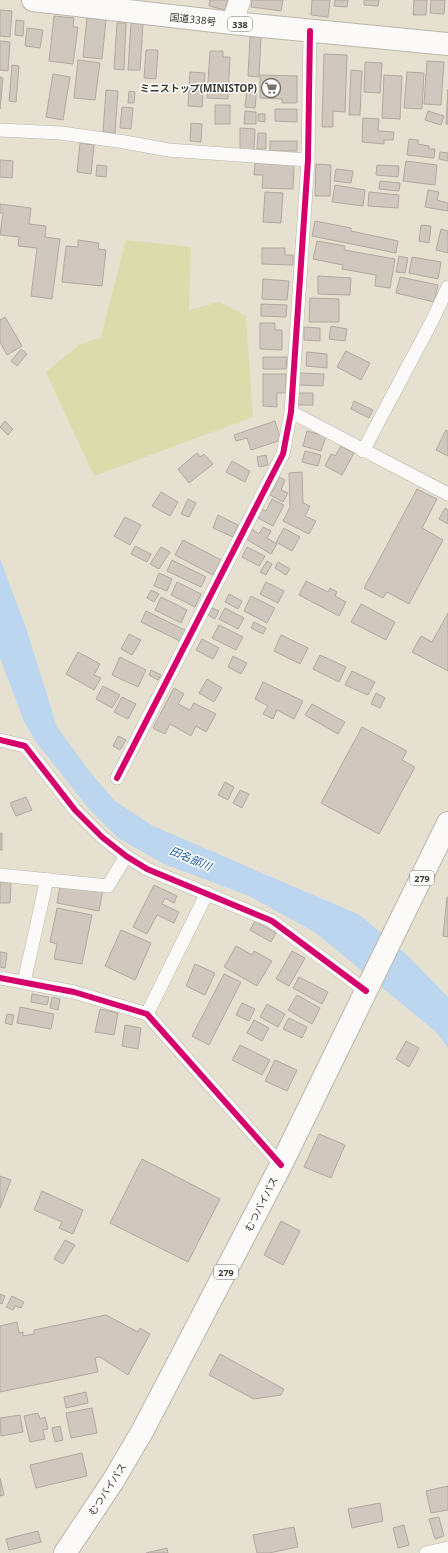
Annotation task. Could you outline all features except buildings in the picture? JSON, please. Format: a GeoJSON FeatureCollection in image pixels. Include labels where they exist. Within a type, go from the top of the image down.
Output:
{"type":"FeatureCollection","features":[{"type":"Feature","properties":{"kind":"highway","name":"国道338号"},"geometry":{"type":"LineString","coordinates":[[33,0],[232,23],[448,44]]}},
{"type":"Feature","properties":{"kind":"highway","name":"むつバイパス"},"geometry":{"type":"LineString","coordinates":[[65,1553],[113,1481],[143,1430],[281,1165],[448,823]]}},
{"type":"Feature","properties":{"kind":"main road"},"geometry":{"type":"LineString","coordinates":[[232,23],[240,0]]}},
{"type":"Feature","properties":{"kind":"street"},"geometry":{"type":"LineString","coordinates":[[117,778],[283,454],[291,412],[308,160],[310,31]]}},
{"type":"Feature","properties":{"kind":"street"},"geometry":{"type":"LineString","coordinates":[[0,130],[61,133],[126,142],[168,150],[308,160]]}},
{"type":"Feature","properties":{"kind":"street"},"geometry":{"type":"LineString","coordinates":[[364,451],[432,321],[448,287]]}},
{"type":"Feature","properties":{"kind":"street"},"geometry":{"type":"LineString","coordinates":[[291,412],[448,494]]}},
{"type":"Feature","properties":{"kind":"street"},"geometry":{"type":"LineString","coordinates":[[0,740],[25,746],[75,810],[102,837],[126,856],[147,869],[272,921],[368,987]]}},
{"type":"Feature","properties":{"kind":"street"},"geometry":{"type":"LineString","coordinates":[[0,875],[108,886],[126,856]]}},
{"type":"Feature","properties":{"kind":"street"},"geometry":{"type":"LineString","coordinates":[[24,982],[47,879]]}},
{"type":"Feature","properties":{"kind":"street"},"geometry":{"type":"LineString","coordinates":[[147,1014],[207,893]]}},
{"type":"Feature","properties":{"kind":"street"},"geometry":{"type":"LineString","coordinates":[[0,978],[74,992],[147,1014],[281,1165]]}},
{"type":"Feature","properties":{"kind":"street"},"geometry":{"type":"LineString","coordinates":[[426,1553],[448,1548]]}},
{"type":"Feature","properties":{"kind":"green space"},"geometry":{"type":"Polygon","coordinates":[[[126,240],[191,247],[189,310],[219,302],[246,316],[253,417],[94,476],[46,372],[79,345],[101,337],[126,240]]]}},
{"type":"Feature","properties":{"kind":"water","name":"田名部川"},"geometry":{"type":"Polygon","coordinates":[[[0,559],[26,628],[57,727],[90,772],[115,801],[153,826],[360,915],[407,955],[448,997],[448,1048],[436,1032],[316,933],[249,896],[164,864],[118,838],[90,810],[36,742],[24,721],[0,658],[0,559]]]}},
{"type":"Feature","properties":{"kind":"cycle path"},"geometry":{"type":"LineString","coordinates":[[117,778],[283,454],[291,412],[308,160],[310,31]]}},
{"type":"Feature","properties":{"kind":"cycle path"},"geometry":{"type":"LineString","coordinates":[[0,740],[25,746],[75,810],[102,837],[126,856],[147,869],[272,921],[366,991]]}},
{"type":"Feature","properties":{"kind":"cycle path"},"geometry":{"type":"LineString","coordinates":[[0,978],[74,992],[147,1014],[281,1165]]}},
{"type":"Feature","properties":{"kind":"place","name":"ミニストップ(MINISTOP)"},"geometry":{"type":"Point","coordinates":[271,88]}}]}
